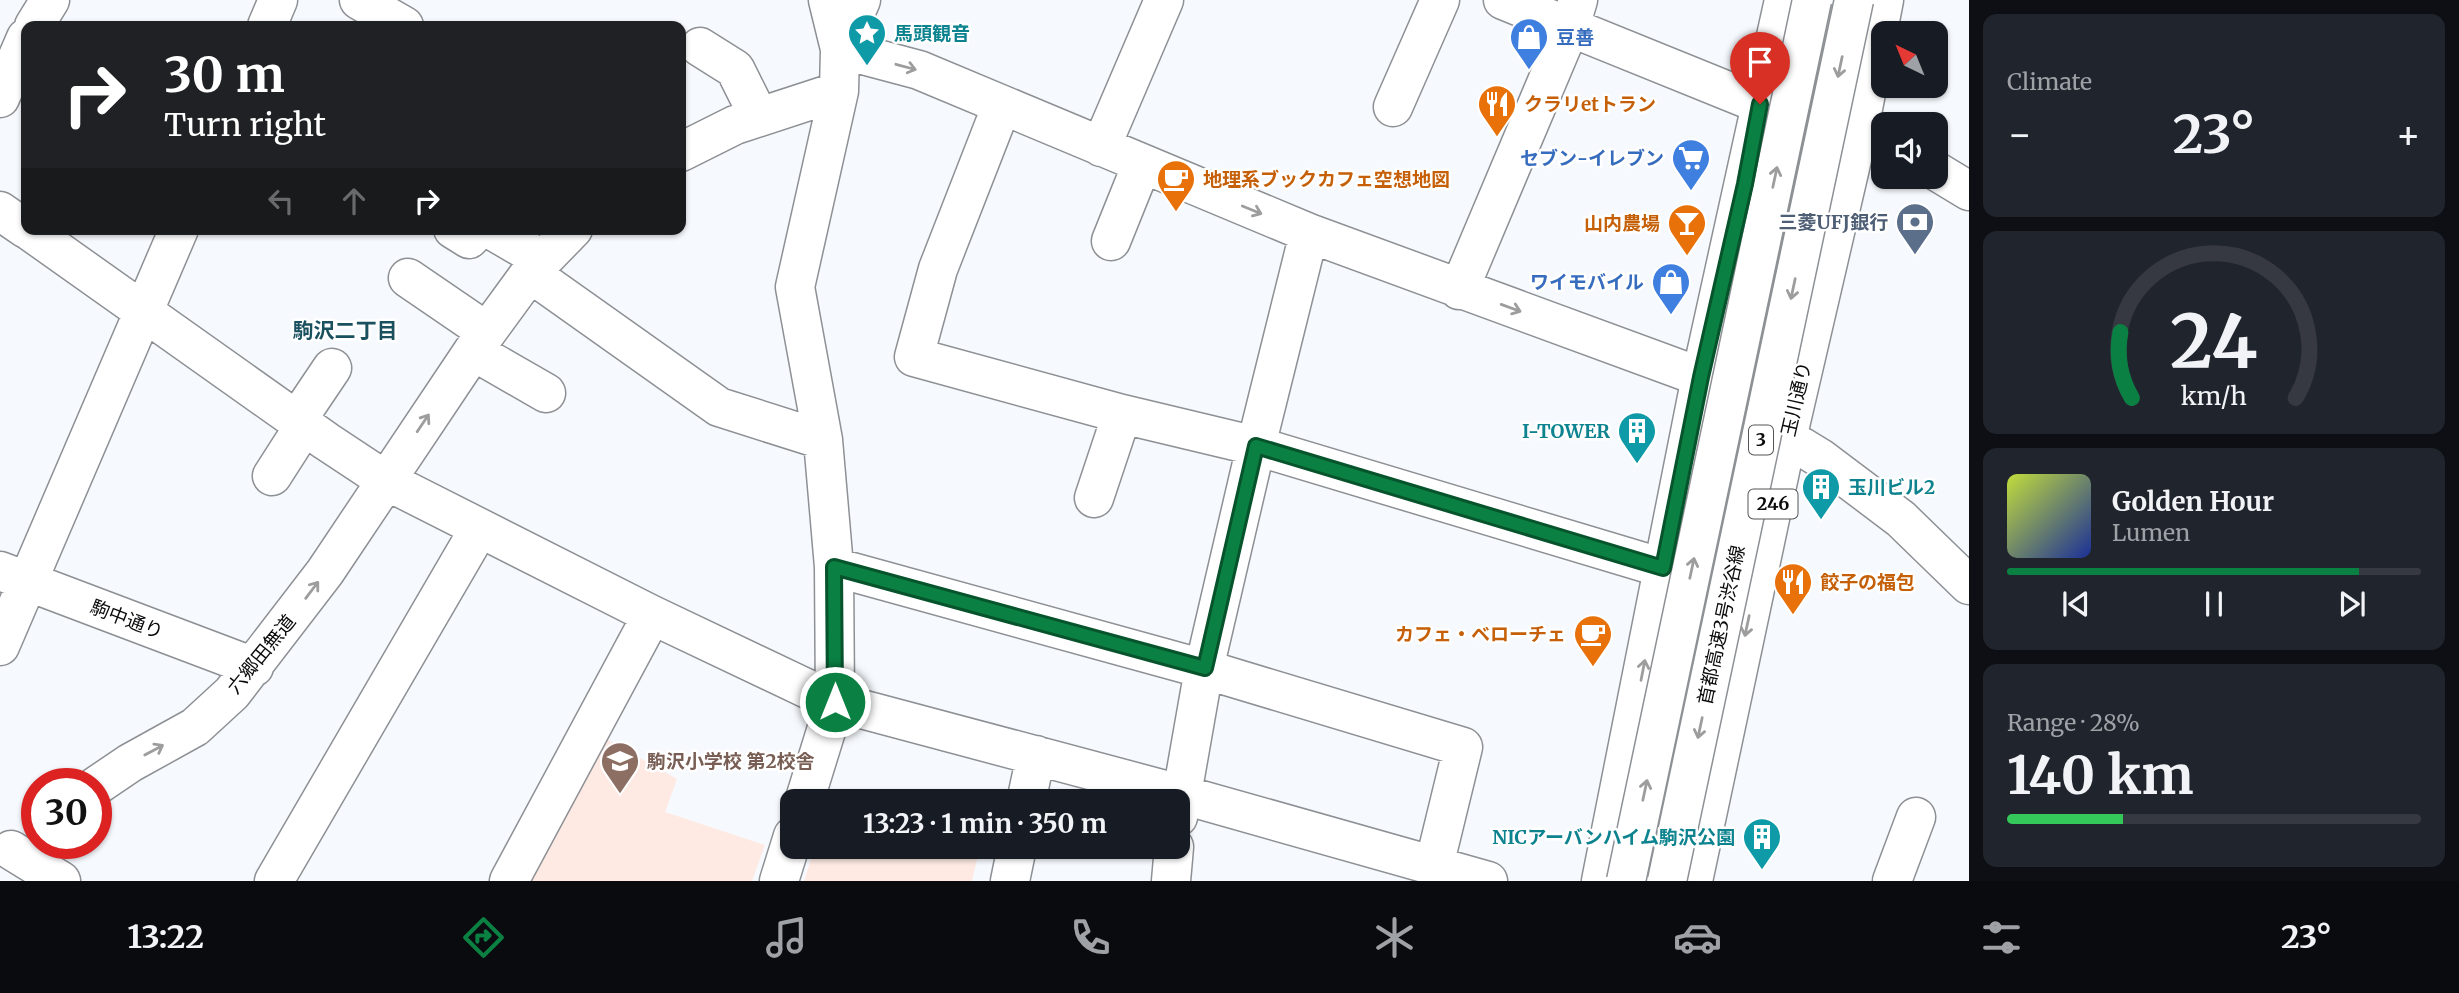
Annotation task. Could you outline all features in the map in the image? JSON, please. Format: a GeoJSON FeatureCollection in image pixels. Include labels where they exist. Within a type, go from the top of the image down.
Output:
{"type":"FeatureCollection","features":[{"type":"Feature","properties":{"kind":"main road"},"geometry":{"type":"LineString","coordinates":[[37,21],[50,0]]}},
{"type":"Feature","properties":{"kind":"main road"},"geometry":{"type":"LineString","coordinates":[[269,21],[278,0]]}},
{"type":"Feature","properties":{"kind":"main road"},"geometry":{"type":"LineString","coordinates":[[359,0],[395,21]]}},
{"type":"Feature","properties":{"kind":"main road"},"geometry":{"type":"LineString","coordinates":[[808,789],[835,702],[834,567],[823,440],[795,287],[839,91],[840,49],[828,0]]}},
{"type":"Feature","properties":{"kind":"main road"},"geometry":{"type":"LineString","coordinates":[[840,49],[861,0]]}},
{"type":"Feature","properties":{"kind":"main road"},"geometry":{"type":"LineString","coordinates":[[1101,148],[1164,0]]}},
{"type":"Feature","properties":{"kind":"main road"},"geometry":{"type":"LineString","coordinates":[[1393,107],[1440,0]]}},
{"type":"Feature","properties":{"kind":"main road"},"geometry":{"type":"LineString","coordinates":[[1503,0],[1574,13],[1760,104],[1871,135]]}},
{"type":"Feature","properties":{"kind":"main road"},"geometry":{"type":"LineString","coordinates":[[1601,881],[1701,377],[1784,0]]}},
{"type":"Feature","properties":{"kind":"main road","name":"首都高速3号渋谷線"},"geometry":{"type":"LineString","coordinates":[[1626,881],[1812,0]]}},
{"type":"Feature","properties":{"kind":"main road","name":"首都高速3号渋谷線"},"geometry":{"type":"LineString","coordinates":[[1667,881],[1854,0]]}},
{"type":"Feature","properties":{"kind":"main road","name":"玉川通り"},"geometry":{"type":"LineString","coordinates":[[1873,112],[1884,0]]}},
{"type":"Feature","properties":{"kind":"main road"},"geometry":{"type":"LineString","coordinates":[[1459,290],[1574,13]]}},
{"type":"Feature","properties":{"kind":"main road"},"geometry":{"type":"LineString","coordinates":[[701,47],[735,69],[759,117]]}},
{"type":"Feature","properties":{"kind":"main road"},"geometry":{"type":"LineString","coordinates":[[840,49],[919,70],[1309,233],[1701,377]]}},
{"type":"Feature","properties":{"kind":"main road"},"geometry":{"type":"LineString","coordinates":[[0,98],[21,50]]}},
{"type":"Feature","properties":{"kind":"main road"},"geometry":{"type":"LineString","coordinates":[[686,150],[735,125],[839,91]]}},
{"type":"Feature","properties":{"kind":"main road"},"geometry":{"type":"LineString","coordinates":[[1002,105],[938,269],[914,357],[1122,414],[1256,446],[1663,568]]}},
{"type":"Feature","properties":{"kind":"main road","name":"玉川通り"},"geometry":{"type":"LineString","coordinates":[[1693,881],[1786,443],[1871,135]]}},
{"type":"Feature","properties":{"kind":"main road"},"geometry":{"type":"LineString","coordinates":[[1111,241],[1142,164]]}},
{"type":"Feature","properties":{"kind":"main road"},"geometry":{"type":"LineString","coordinates":[[1948,178],[1969,191]]}},
{"type":"Feature","properties":{"kind":"main road"},"geometry":{"type":"LineString","coordinates":[[0,212],[21,226]]}},
{"type":"Feature","properties":{"kind":"main road"},"geometry":{"type":"LineString","coordinates":[[1182,789],[1205,668],[1309,233]]}},
{"type":"Feature","properties":{"kind":"main road"},"geometry":{"type":"LineString","coordinates":[[0,646],[13,576],[144,311],[176,235]]}},
{"type":"Feature","properties":{"kind":"main road"},"geometry":{"type":"LineString","coordinates":[[498,235],[719,407],[823,440]]}},
{"type":"Feature","properties":{"kind":"main road","name":"六郷田無道"},"geometry":{"type":"LineString","coordinates":[[112,775],[195,727],[232,693],[254,667],[325,572],[480,341],[537,266],[567,235]]}},
{"type":"Feature","properties":{"kind":"main road"},"geometry":{"type":"LineString","coordinates":[[36,236],[385,480],[480,529],[835,702],[1036,755],[1131,789]]}},
{"type":"Feature","properties":{"kind":"main road"},"geometry":{"type":"LineString","coordinates":[[408,278],[480,341],[547,393]]}},
{"type":"Feature","properties":{"kind":"main road"},"geometry":{"type":"LineString","coordinates":[[272,476],[332,368]]}},
{"type":"Feature","properties":{"kind":"main road"},"geometry":{"type":"LineString","coordinates":[[1094,498],[1122,414]]}},
{"type":"Feature","properties":{"kind":"main road"},"geometry":{"type":"LineString","coordinates":[[1786,443],[1802,447],[1820,458],[1901,519],[1969,585]]}},
{"type":"Feature","properties":{"kind":"main road"},"geometry":{"type":"LineString","coordinates":[[274,881],[480,529]]}},
{"type":"Feature","properties":{"kind":"main road"},"geometry":{"type":"LineString","coordinates":[[834,567],[1205,668],[1463,747],[1434,866]]}},
{"type":"Feature","properties":{"kind":"main road","name":"駒中通り"},"geometry":{"type":"LineString","coordinates":[[13,576],[254,667]]}},
{"type":"Feature","properties":{"kind":"main road"},"geometry":{"type":"LineString","coordinates":[[509,881],[652,615]]}},
{"type":"Feature","properties":{"kind":"main road"},"geometry":{"type":"LineString","coordinates":[[1029,789],[1036,755]]}},
{"type":"Feature","properties":{"kind":"main road"},"geometry":{"type":"LineString","coordinates":[[1190,809],[1488,881]]}},
{"type":"Feature","properties":{"kind":"main road"},"geometry":{"type":"LineString","coordinates":[[1892,881],[1916,817]]}},
{"type":"Feature","properties":{"kind":"main road"},"geometry":{"type":"LineString","coordinates":[[16,847],[61,881]]}},
{"type":"Feature","properties":{"kind":"main road"},"geometry":{"type":"LineString","coordinates":[[779,881],[786,859]]}},
{"type":"Feature","properties":{"kind":"main road"},"geometry":{"type":"LineString","coordinates":[[1010,881],[1015,859]]}},
{"type":"Feature","properties":{"kind":"main road"},"geometry":{"type":"LineString","coordinates":[[1171,881],[1173,859]]}},
{"type":"Feature","properties":{"kind":"shaded area","name":"駒沢小学校 第2校舎"},"geometry":{"type":"Polygon","coordinates":[[[601,736],[677,779],[665,812],[765,845],[752,881],[533,881],[525,877],[601,736]]]}},
{"type":"Feature","properties":{"kind":"shaded area"},"geometry":{"type":"Polygon","coordinates":[[[811,859],[977,859],[972,881],[804,881],[811,859]]]}},
{"type":"Feature","properties":{"kind":"place","name":"馬頭観音"},"geometry":{"type":"Point","coordinates":[867,67]}},
{"type":"Feature","properties":{"kind":"place","name":"豆善"},"geometry":{"type":"Point","coordinates":[1529,71]}},
{"type":"Feature","properties":{"kind":"place","name":"クラリetトラン"},"geometry":{"type":"Point","coordinates":[1497,138]}},
{"type":"Feature","properties":{"kind":"place","name":"セブン-イレブン"},"geometry":{"type":"Point","coordinates":[1691,192]}},
{"type":"Feature","properties":{"kind":"place","name":"地理系ブックカフェ空想地図"},"geometry":{"type":"Point","coordinates":[1176,213]}},
{"type":"Feature","properties":{"kind":"place","name":"三菱UFJ銀行"},"geometry":{"type":"Point","coordinates":[1915,256]}},
{"type":"Feature","properties":{"kind":"place","name":"山内農場"},"geometry":{"type":"Point","coordinates":[1687,257]}},
{"type":"Feature","properties":{"kind":"place","name":"ワイモバイル"},"geometry":{"type":"Point","coordinates":[1671,316]}},
{"type":"Feature","properties":{"kind":"place","name":"I-TOWER"},"geometry":{"type":"Point","coordinates":[1637,465]}},
{"type":"Feature","properties":{"kind":"place","name":"玉川ビル2"},"geometry":{"type":"Point","coordinates":[1821,521]}},
{"type":"Feature","properties":{"kind":"place","name":"餃子の福包"},"geometry":{"type":"Point","coordinates":[1793,616]}},
{"type":"Feature","properties":{"kind":"place","name":"カフェ・ベローチェ"},"geometry":{"type":"Point","coordinates":[1593,668]}},
{"type":"Feature","properties":{"kind":"place","name":"駒沢小学校 第2校舎"},"geometry":{"type":"Point","coordinates":[620,795]}},
{"type":"Feature","properties":{"kind":"place","name":"NICアーバンハイム駒沢公園"},"geometry":{"type":"Point","coordinates":[1762,871]}},
{"type":"Feature","properties":{"kind":"district","name":"駒沢二丁目"},"geometry":{"type":"Point","coordinates":[345,331]}},
{"type":"Feature","properties":{"kind":"route"},"geometry":{"type":"LineString","coordinates":[[835,702],[834,567],[1205,668],[1256,446],[1663,568],[1760,104]]}}]}
